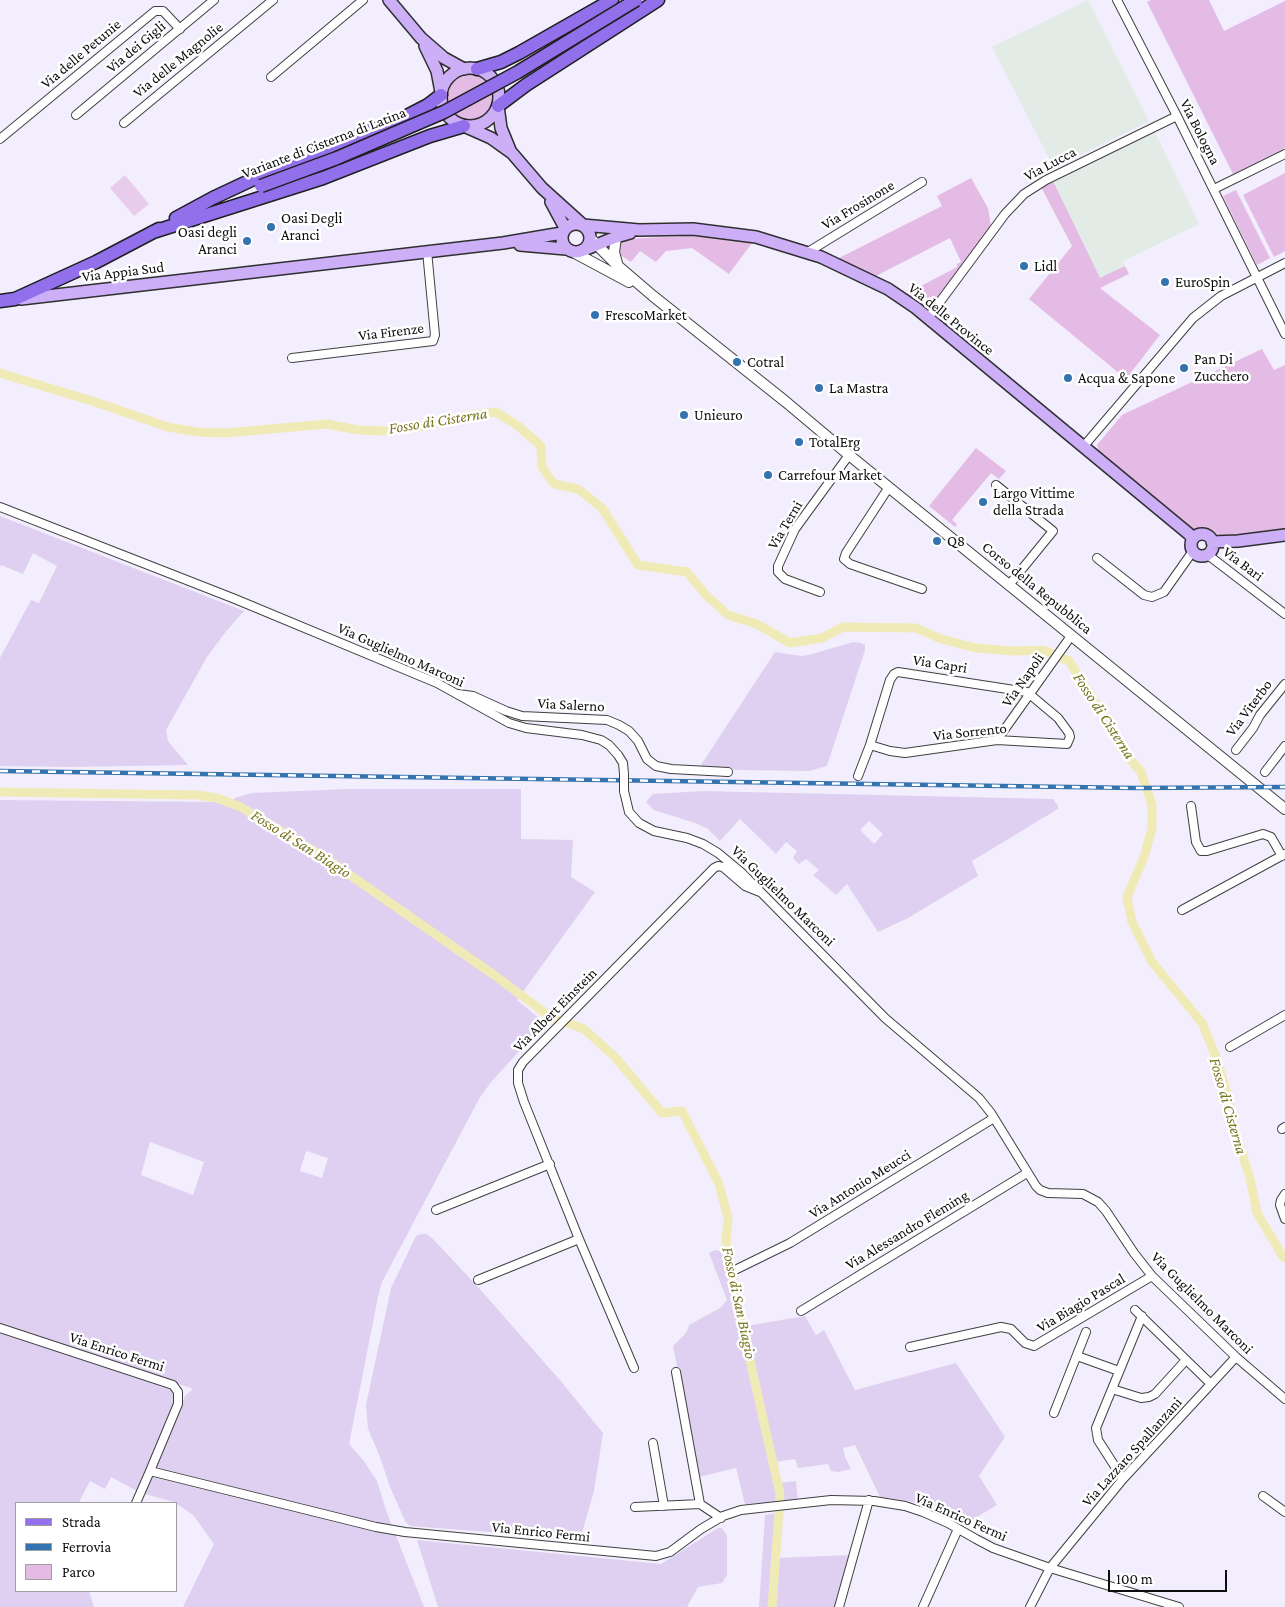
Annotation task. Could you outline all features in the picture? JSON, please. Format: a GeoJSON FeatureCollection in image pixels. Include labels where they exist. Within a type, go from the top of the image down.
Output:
{"type":"FeatureCollection","features":[{"type":"Feature","properties":{"kind":"main road"},"geometry":{"type":"LineString","coordinates":[[389,0],[421,38],[444,58],[491,77],[496,83],[499,90],[498,106],[501,128],[512,153]]}},
{"type":"Feature","properties":{"kind":"main road"},"geometry":{"type":"LineString","coordinates":[[542,188],[559,215],[564,231],[562,242],[575,251],[588,247],[594,241],[587,229],[542,188],[512,153],[491,138],[458,124],[446,115],[441,102],[442,87],[451,76],[509,58],[612,0]]}},
{"type":"Feature","properties":{"kind":"main road","name":"Variante di Cisterna di Latina"},"geometry":{"type":"LineString","coordinates":[[0,301],[14,299],[96,262],[152,232],[211,205],[336,158],[444,112],[518,72],[636,0]]}},
{"type":"Feature","properties":{"kind":"main road"},"geometry":{"type":"LineString","coordinates":[[152,232],[330,176],[430,136],[464,126],[481,125],[488,120],[498,106],[526,85],[658,0]]}},
{"type":"Feature","properties":{"kind":"main road"},"geometry":{"type":"LineString","coordinates":[[421,38],[436,66],[441,94]]}},
{"type":"Feature","properties":{"kind":"main road"},"geometry":{"type":"LineString","coordinates":[[152,232],[222,194],[277,169],[403,118],[428,105],[441,94]]}},
{"type":"Feature","properties":{"kind":"main road"},"geometry":{"type":"LineString","coordinates":[[564,231],[574,224],[583,225]]}},
{"type":"Feature","properties":{"kind":"main road","name":"Via delle Province"},"geometry":{"type":"LineString","coordinates":[[583,225],[639,230],[683,229],[722,232],[768,240],[808,252],[841,265],[877,283],[928,318],[1189,534],[1193,545]]}},
{"type":"Feature","properties":{"kind":"main road","name":"Via delle Province"},"geometry":{"type":"LineString","coordinates":[[594,241],[639,230]]}},
{"type":"Feature","properties":{"kind":"main road","name":"Via Appia Sud"},"geometry":{"type":"LineString","coordinates":[[14,299],[503,243],[564,231]]}},
{"type":"Feature","properties":{"kind":"main road","name":"Via Appia Sud"},"geometry":{"type":"LineString","coordinates":[[503,243],[575,251]]}},
{"type":"Feature","properties":{"kind":"main road"},"geometry":{"type":"LineString","coordinates":[[1199,535],[1205,535],[1212,542],[1212,550],[1208,555],[1201,556],[1193,545],[1199,535]]}},
{"type":"Feature","properties":{"kind":"main road"},"geometry":{"type":"LineString","coordinates":[[1212,542],[1285,535]]}},
{"type":"Feature","properties":{"kind":"street","name":"Via dei Gigli"},"geometry":{"type":"LineString","coordinates":[[76,114],[214,0]]}},
{"type":"Feature","properties":{"kind":"street","name":"Via delle Magnolie"},"geometry":{"type":"LineString","coordinates":[[124,122],[273,0]]}},
{"type":"Feature","properties":{"kind":"street"},"geometry":{"type":"LineString","coordinates":[[271,77],[363,0]]}},
{"type":"Feature","properties":{"kind":"street","name":"Via Bologna"},"geometry":{"type":"LineString","coordinates":[[1117,0],[1214,189],[1285,334]]}},
{"type":"Feature","properties":{"kind":"street","name":"Via delle Petunie"},"geometry":{"type":"LineString","coordinates":[[0,139],[155,11],[165,12],[180,28]]}},
{"type":"Feature","properties":{"kind":"street","name":"Via Lucca"},"geometry":{"type":"LineString","coordinates":[[928,318],[1005,214],[1024,194],[1046,180],[1177,116]]}},
{"type":"Feature","properties":{"kind":"street"},"geometry":{"type":"LineString","coordinates":[[1214,189],[1285,154]]}},
{"type":"Feature","properties":{"kind":"street","name":"Via Frosinone"},"geometry":{"type":"LineString","coordinates":[[808,252],[922,182]]}},
{"type":"Feature","properties":{"kind":"street"},"geometry":{"type":"LineString","coordinates":[[616,237],[614,252],[618,266]]}},
{"type":"Feature","properties":{"kind":"street","name":"Corso della Repubblica"},"geometry":{"type":"LineString","coordinates":[[594,241],[618,266],[653,296],[786,402],[889,488],[1285,809]]}},
{"type":"Feature","properties":{"kind":"street","name":"Via Firenze"},"geometry":{"type":"LineString","coordinates":[[292,358],[433,341],[435,335],[427,251]]}},
{"type":"Feature","properties":{"kind":"street","name":"Corso della Repubblica"},"geometry":{"type":"LineString","coordinates":[[575,251],[653,296]]}},
{"type":"Feature","properties":{"kind":"street"},"geometry":{"type":"LineString","coordinates":[[1083,448],[1189,322],[1204,308],[1221,296],[1285,263]]}},
{"type":"Feature","properties":{"kind":"street","name":"Via Terni"},"geometry":{"type":"LineString","coordinates":[[820,592],[785,579],[780,575],[778,566],[795,529],[849,455]]}},
{"type":"Feature","properties":{"kind":"street"},"geometry":{"type":"LineString","coordinates":[[996,485],[1053,531],[1009,585]]}},
{"type":"Feature","properties":{"kind":"street"},"geometry":{"type":"LineString","coordinates":[[889,488],[845,554],[844,559],[850,564],[922,589]]}},
{"type":"Feature","properties":{"kind":"street","name":"Via Guglielmo Marconi"},"geometry":{"type":"LineString","coordinates":[[0,507],[235,599],[437,683],[499,719],[517,726],[589,736],[601,740],[618,755],[622,763],[624,791],[627,808],[631,816],[654,831],[690,839],[710,847],[733,866],[762,892],[886,1018],[979,1098],[994,1118],[1027,1173],[1042,1192],[1080,1193],[1088,1195],[1098,1202],[1152,1276],[1236,1357],[1285,1399]]}},
{"type":"Feature","properties":{"kind":"street"},"geometry":{"type":"LineString","coordinates":[[1097,558],[1144,595],[1152,597],[1164,592],[1193,545]]}},
{"type":"Feature","properties":{"kind":"street","name":"Via Bari"},"geometry":{"type":"LineString","coordinates":[[1208,555],[1285,614]]}},
{"type":"Feature","properties":{"kind":"street","name":"Via Napoli"},"geometry":{"type":"LineString","coordinates":[[997,740],[1071,636]]}},
{"type":"Feature","properties":{"kind":"street","name":"Via Capri"},"geometry":{"type":"LineString","coordinates":[[858,776],[890,679],[898,672],[1020,690],[1030,694]]}},
{"type":"Feature","properties":{"kind":"street","name":"Via Viterbo"},"geometry":{"type":"LineString","coordinates":[[1236,750],[1253,728],[1260,715],[1285,684]]}},
{"type":"Feature","properties":{"kind":"street","name":"Via Salerno"},"geometry":{"type":"LineString","coordinates":[[456,694],[473,696],[522,716],[607,720],[619,724],[629,731],[638,741],[649,761],[659,767],[728,772]]}},
{"type":"Feature","properties":{"kind":"street","name":"Via Sorrento"},"geometry":{"type":"LineString","coordinates":[[870,744],[890,751],[905,753],[997,740],[1067,744],[1069,733],[1058,718],[1030,694]]}},
{"type":"Feature","properties":{"kind":"street"},"geometry":{"type":"LineString","coordinates":[[1265,772],[1285,746]]}},
{"type":"Feature","properties":{"kind":"street"},"geometry":{"type":"LineString","coordinates":[[1182,910],[1283,855],[1271,837],[1263,834],[1207,851],[1201,851],[1196,842],[1191,806]]}},
{"type":"Feature","properties":{"kind":"street","name":"Via Albert Einstein"},"geometry":{"type":"LineString","coordinates":[[634,1368],[579,1239],[519,1088],[517,1073],[522,1063],[714,868],[718,866],[723,868],[751,890],[762,892]]}},
{"type":"Feature","properties":{"kind":"street"},"geometry":{"type":"LineString","coordinates":[[1230,1047],[1285,1014]]}},
{"type":"Feature","properties":{"kind":"street","name":"Via Antonio Meucci"},"geometry":{"type":"LineString","coordinates":[[737,1269],[796,1240],[994,1118]]}},
{"type":"Feature","properties":{"kind":"street"},"geometry":{"type":"LineString","coordinates":[[436,1210],[550,1164]]}},
{"type":"Feature","properties":{"kind":"street","name":"Via Alessandro Fleming"},"geometry":{"type":"LineString","coordinates":[[801,1311],[1027,1173]]}},
{"type":"Feature","properties":{"kind":"street"},"geometry":{"type":"LineString","coordinates":[[1285,1194],[1280,1205],[1285,1219]]}},
{"type":"Feature","properties":{"kind":"street"},"geometry":{"type":"LineString","coordinates":[[478,1280],[579,1239]]}},
{"type":"Feature","properties":{"kind":"street","name":"Via Biagio Pascal"},"geometry":{"type":"LineString","coordinates":[[910,1347],[1001,1327],[1011,1329],[1025,1343],[1034,1346],[1152,1276]]}},
{"type":"Feature","properties":{"kind":"street"},"geometry":{"type":"LineString","coordinates":[[1135,1310],[1211,1384]]}},
{"type":"Feature","properties":{"kind":"street"},"geometry":{"type":"LineString","coordinates":[[1123,1480],[1095,1433],[1096,1426],[1142,1316]]}},
{"type":"Feature","properties":{"kind":"street","name":"Via Enrico Fermi"},"geometry":{"type":"LineString","coordinates":[[0,1328],[175,1386],[179,1395],[178,1404],[150,1471],[213,1488],[400,1531],[652,1556],[670,1552],[720,1518],[748,1508],[831,1500],[869,1500],[914,1509],[958,1528],[989,1546],[1050,1568],[1179,1607]]}},
{"type":"Feature","properties":{"kind":"street"},"geometry":{"type":"LineString","coordinates":[[1054,1414],[1086,1332]]}},
{"type":"Feature","properties":{"kind":"street"},"geometry":{"type":"LineString","coordinates":[[1077,1356],[1119,1371]]}},
{"type":"Feature","properties":{"kind":"street","name":"Via Lazzaro Spallanzani"},"geometry":{"type":"LineString","coordinates":[[1030,1607],[1050,1568],[1123,1480],[1236,1357]]}},
{"type":"Feature","properties":{"kind":"street"},"geometry":{"type":"LineString","coordinates":[[1112,1389],[1141,1398],[1149,1398],[1186,1360]]}},
{"type":"Feature","properties":{"kind":"street"},"geometry":{"type":"LineString","coordinates":[[676,1372],[700,1504]]}},
{"type":"Feature","properties":{"kind":"street"},"geometry":{"type":"LineString","coordinates":[[654,1443],[664,1506]]}},
{"type":"Feature","properties":{"kind":"street"},"geometry":{"type":"LineString","coordinates":[[136,1502],[150,1471]]}},
{"type":"Feature","properties":{"kind":"street"},"geometry":{"type":"LineString","coordinates":[[1263,1496],[1285,1512]]}},
{"type":"Feature","properties":{"kind":"street"},"geometry":{"type":"LineString","coordinates":[[839,1607],[869,1500]]}},
{"type":"Feature","properties":{"kind":"street"},"geometry":{"type":"LineString","coordinates":[[635,1507],[700,1504],[720,1518]]}},
{"type":"Feature","properties":{"kind":"street"},"geometry":{"type":"LineString","coordinates":[[923,1607],[958,1528]]}},
{"type":"Feature","properties":{"kind":"shaded area"},"geometry":{"type":"Polygon","coordinates":[[[1088,0],[1149,121],[1054,168],[992,47],[1088,0]]]}},
{"type":"Feature","properties":{"kind":"shaded area"},"geometry":{"type":"Polygon","coordinates":[[[1155,132],[1199,224],[1123,261],[1125,266],[1100,279],[1053,181],[1155,132]]]}},
{"type":"Feature","properties":{"kind":"shaded area"},"geometry":{"type":"Polygon","coordinates":[[[125,175],[149,204],[134,216],[110,188],[125,175]]]}},
{"type":"Feature","properties":{"kind":"shaded area"},"geometry":{"type":"Polygon","coordinates":[[[0,516],[244,611],[207,657],[166,730],[168,741],[188,765],[0,766],[0,658],[31,600],[39,603],[57,566],[33,553],[23,574],[1,565],[0,567],[0,516]]]}},
{"type":"Feature","properties":{"kind":"shaded area"},"geometry":{"type":"Polygon","coordinates":[[[853,642],[865,645],[865,650],[827,766],[809,771],[737,770],[701,765],[775,652],[802,656],[853,642]]]}},
{"type":"Feature","properties":{"kind":"shaded area"},"geometry":{"type":"Polygon","coordinates":[[[348,789],[521,789],[521,839],[573,840],[571,877],[595,892],[517,1000],[545,1023],[492,1081],[480,1097],[382,1282],[378,1297],[349,1444],[364,1461],[377,1481],[387,1513],[424,1607],[183,1607],[214,1544],[193,1515],[178,1505],[178,1502],[145,1494],[185,1396],[193,1389],[135,1368],[122,1366],[0,1327],[0,800],[215,802],[229,807],[235,798],[252,793],[348,789]],[[150,1142],[141,1175],[193,1195],[204,1162],[150,1142]],[[306,1151],[300,1171],[322,1178],[328,1158],[306,1151]]]}},
{"type":"Feature","properties":{"kind":"shaded area"},"geometry":{"type":"Polygon","coordinates":[[[703,791],[1053,799],[1058,809],[972,861],[978,876],[908,918],[878,932],[847,884],[836,895],[813,875],[819,870],[806,859],[799,864],[793,858],[797,851],[786,842],[776,854],[740,819],[720,841],[708,829],[698,824],[654,810],[646,802],[653,794],[703,791]],[[869,821],[860,830],[874,844],[883,834],[869,821]]]}},
{"type":"Feature","properties":{"kind":"shaded area"},"geometry":{"type":"Polygon","coordinates":[[[427,1234],[434,1240],[478,1287],[559,1379],[603,1433],[594,1491],[579,1543],[530,1535],[410,1526],[405,1521],[368,1429],[366,1405],[391,1288],[416,1236],[427,1234]]]}},
{"type":"Feature","properties":{"kind":"shaded area"},"geometry":{"type":"Polygon","coordinates":[[[715,1250],[724,1254],[727,1260],[740,1327],[805,1316],[816,1335],[824,1330],[855,1390],[956,1363],[1005,1437],[979,1476],[997,1505],[962,1526],[919,1503],[880,1497],[855,1445],[843,1448],[851,1469],[838,1472],[831,1471],[828,1464],[798,1468],[795,1459],[769,1463],[774,1478],[779,1483],[796,1481],[798,1501],[745,1504],[736,1468],[699,1477],[673,1346],[685,1334],[689,1325],[720,1308],[727,1300],[709,1253],[715,1250]]]}},
{"type":"Feature","properties":{"kind":"shaded area"},"geometry":{"type":"Polygon","coordinates":[[[0,1332],[171,1390],[175,1405],[137,1491],[111,1477],[105,1489],[90,1481],[81,1502],[15,1502],[15,1592],[89,1592],[94,1607],[0,1607],[0,1332]]]}},
{"type":"Feature","properties":{"kind":"shaded area"},"geometry":{"type":"Polygon","coordinates":[[[776,1513],[775,1558],[849,1555],[836,1607],[759,1607],[765,1515],[776,1513]]]}},
{"type":"Feature","properties":{"kind":"shaded area"},"geometry":{"type":"Polygon","coordinates":[[[718,1528],[722,1528],[727,1536],[727,1575],[722,1583],[698,1587],[687,1607],[438,1607],[417,1540],[661,1564],[718,1528]]]}},
{"type":"Feature","properties":{"kind":"green space"},"geometry":{"type":"Polygon","coordinates":[[[1151,0],[1209,0],[1224,31],[1285,1],[1285,148],[1233,174],[1147,2],[1151,0]]]}},
{"type":"Feature","properties":{"kind":"green space"},"geometry":{"type":"Polygon","coordinates":[[[466,73],[476,73],[485,77],[491,83],[495,97],[491,111],[485,117],[476,121],[466,121],[457,117],[451,111],[447,102],[447,92],[451,83],[457,77],[466,73]]]}},
{"type":"Feature","properties":{"kind":"green space"},"geometry":{"type":"Polygon","coordinates":[[[1285,173],[1285,251],[1274,257],[1243,195],[1285,173]]]}},
{"type":"Feature","properties":{"kind":"green space"},"geometry":{"type":"Polygon","coordinates":[[[971,178],[988,208],[991,227],[932,305],[924,307],[904,295],[957,267],[957,264],[961,262],[950,238],[874,277],[837,259],[942,206],[937,196],[971,178]]]}},
{"type":"Feature","properties":{"kind":"green space"},"geometry":{"type":"Polygon","coordinates":[[[1053,181],[1100,278],[1125,266],[1129,274],[1100,288],[1160,335],[1126,379],[1029,299],[1072,246],[1041,187],[1053,181]]]}},
{"type":"Feature","properties":{"kind":"green space"},"geometry":{"type":"Polygon","coordinates":[[[1236,190],[1270,258],[1257,265],[1223,196],[1236,190]]]}},
{"type":"Feature","properties":{"kind":"green space"},"geometry":{"type":"Polygon","coordinates":[[[702,235],[752,243],[729,274],[692,248],[666,251],[656,262],[640,251],[631,262],[617,253],[618,246],[626,239],[702,235]]]}},
{"type":"Feature","properties":{"kind":"green space"},"geometry":{"type":"Polygon","coordinates":[[[1262,349],[1274,370],[1285,365],[1285,530],[1222,537],[1208,528],[1201,527],[1196,530],[1187,527],[1099,453],[1097,445],[1122,415],[1262,349]]]}},
{"type":"Feature","properties":{"kind":"green space"},"geometry":{"type":"Polygon","coordinates":[[[976,448],[1006,471],[999,479],[991,473],[952,520],[957,524],[955,527],[929,506],[976,448]]]}},
{"type":"Feature","properties":{"kind":"waterway","name":"Fosso di Cisterna"},"geometry":{"type":"LineString","coordinates":[[0,373],[168,427],[197,432],[226,433],[327,424],[358,430],[385,431],[424,426],[472,415],[496,412],[518,426],[541,446],[542,467],[554,484],[578,489],[602,508],[638,565],[687,572],[706,595],[728,615],[757,624],[790,643],[822,638],[843,627],[916,628],[941,639],[976,648],[1013,651],[1043,650],[1069,661],[1104,716],[1120,747],[1141,772],[1152,805],[1152,828],[1144,857],[1127,897],[1132,922],[1152,962],[1202,1023],[1216,1057],[1227,1093],[1234,1128],[1250,1178],[1257,1213],[1285,1258]]}},
{"type":"Feature","properties":{"kind":"waterway","name":"Fosso di San Biagio"},"geometry":{"type":"LineString","coordinates":[[0,792],[198,795],[217,798],[241,807],[324,857],[494,975],[552,1018],[560,1021]]}},
{"type":"Feature","properties":{"kind":"waterway","name":"Fosso di San Biagio"},"geometry":{"type":"LineString","coordinates":[[568,1023],[584,1029],[614,1056],[662,1113],[682,1111],[719,1184],[728,1218],[726,1242],[742,1325],[780,1494],[779,1504]]}},
{"type":"Feature","properties":{"kind":"waterway","name":"Fosso di San Biagio"},"geometry":{"type":"LineString","coordinates":[[772,1607],[779,1512]]}},
{"type":"Feature","properties":{"kind":"railway"},"geometry":{"type":"LineString","coordinates":[[0,771],[1136,788],[1285,787]]}},
{"type":"Feature","properties":{"kind":"place","name":"Oasi Degli Aranci"},"geometry":{"type":"Point","coordinates":[271,227]}},
{"type":"Feature","properties":{"kind":"place","name":"Oasi degli Aranci"},"geometry":{"type":"Point","coordinates":[247,241]}},
{"type":"Feature","properties":{"kind":"place","name":"Lidl"},"geometry":{"type":"Point","coordinates":[1024,266]}},
{"type":"Feature","properties":{"kind":"place","name":"EuroSpin"},"geometry":{"type":"Point","coordinates":[1165,282]}},
{"type":"Feature","properties":{"kind":"place","name":"FrescoMarket"},"geometry":{"type":"Point","coordinates":[595,315]}},
{"type":"Feature","properties":{"kind":"place","name":"Cotral"},"geometry":{"type":"Point","coordinates":[737,362]}},
{"type":"Feature","properties":{"kind":"place","name":"Pan Di Zucchero"},"geometry":{"type":"Point","coordinates":[1184,368]}},
{"type":"Feature","properties":{"kind":"place","name":"Acqua & Sapone"},"geometry":{"type":"Point","coordinates":[1068,378]}},
{"type":"Feature","properties":{"kind":"place","name":"La Mastra"},"geometry":{"type":"Point","coordinates":[819,388]}},
{"type":"Feature","properties":{"kind":"place","name":"Unieuro"},"geometry":{"type":"Point","coordinates":[684,415]}},
{"type":"Feature","properties":{"kind":"place","name":"TotalErg"},"geometry":{"type":"Point","coordinates":[799,442]}},
{"type":"Feature","properties":{"kind":"place","name":"Carrefour Market"},"geometry":{"type":"Point","coordinates":[768,475]}},
{"type":"Feature","properties":{"kind":"place","name":"Largo Vittime della Strada"},"geometry":{"type":"Point","coordinates":[983,502]}},
{"type":"Feature","properties":{"kind":"place","name":"Q8"},"geometry":{"type":"Point","coordinates":[937,541]}}]}
